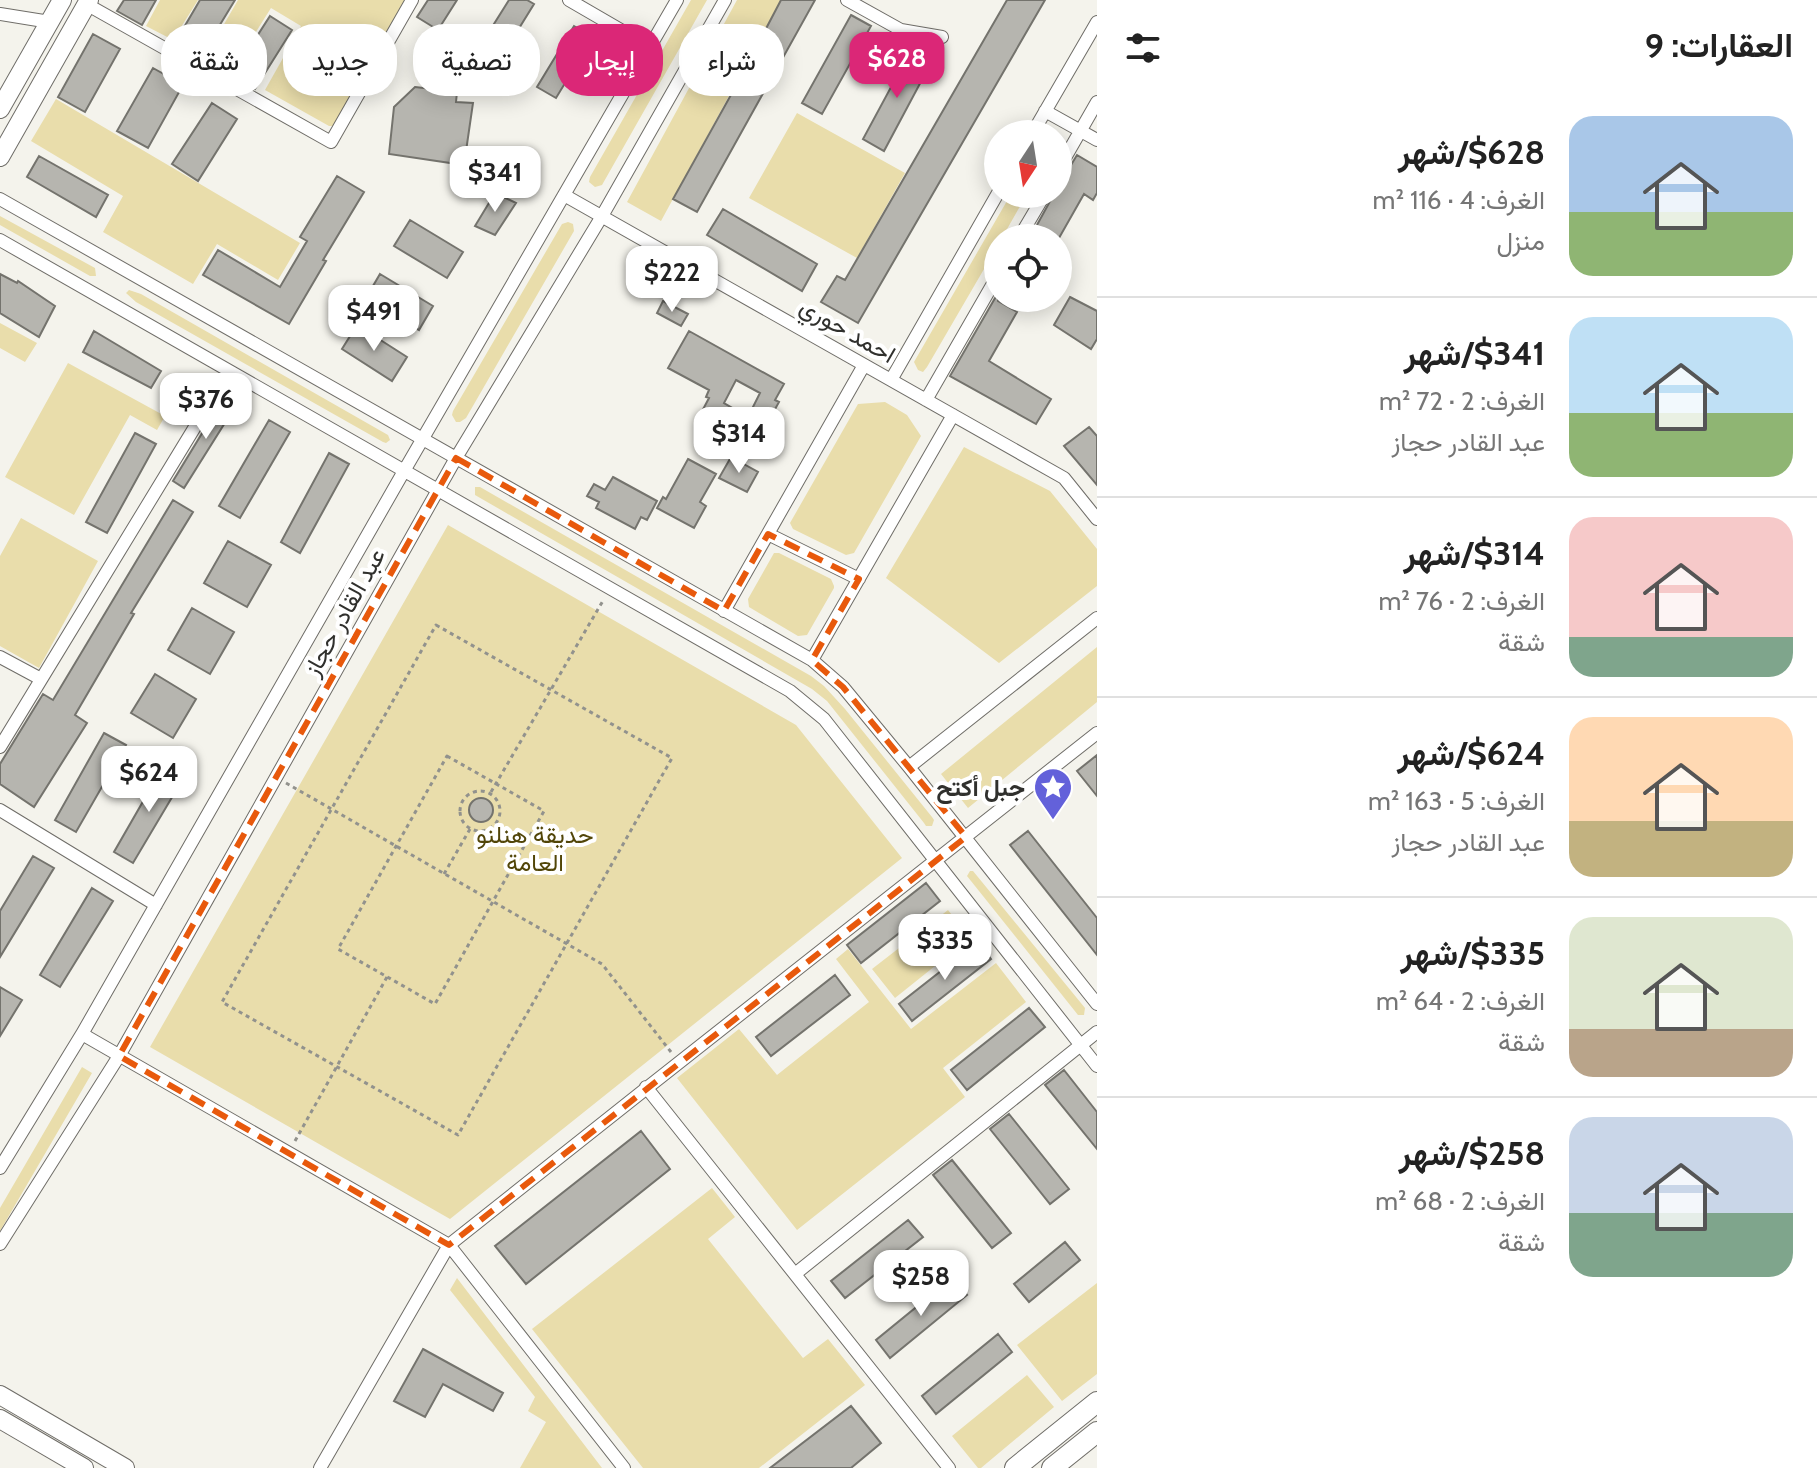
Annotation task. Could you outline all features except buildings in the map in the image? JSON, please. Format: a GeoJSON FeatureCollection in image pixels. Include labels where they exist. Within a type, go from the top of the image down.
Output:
{"type":"FeatureCollection","features":[{"type":"Feature","properties":{"kind":"main road"},"geometry":{"type":"LineString","coordinates":[[2,102],[62,0]]}},
{"type":"Feature","properties":{"kind":"main road"},"geometry":{"type":"LineString","coordinates":[[0,157],[87,2]]}},
{"type":"Feature","properties":{"kind":"main road"},"geometry":{"type":"LineString","coordinates":[[0,1395],[125,1468]]}},
{"type":"Feature","properties":{"kind":"main road"},"geometry":{"type":"LineString","coordinates":[[1015,1468],[1097,1402]]}},
{"type":"Feature","properties":{"kind":"main road"},"geometry":{"type":"LineString","coordinates":[[0,1419],[84,1468]]}},
{"type":"Feature","properties":{"kind":"main road"},"geometry":{"type":"LineString","coordinates":[[1052,1468],[1097,1432]]}},
{"type":"Feature","properties":{"kind":"street"},"geometry":{"type":"LineString","coordinates":[[87,2],[331,142],[412,0]]}},
{"type":"Feature","properties":{"kind":"street"},"geometry":{"type":"LineString","coordinates":[[569,0],[610,24]]}},
{"type":"Feature","properties":{"kind":"street","name":"عبد القادر حجاز"},"geometry":{"type":"LineString","coordinates":[[663,24],[677,0]]}},
{"type":"Feature","properties":{"kind":"street","name":"عبد القادر حجاز"},"geometry":{"type":"LineString","coordinates":[[0,1244],[119,1056],[456,458],[602,216],[725,0]]}},
{"type":"Feature","properties":{"kind":"street"},"geometry":{"type":"LineString","coordinates":[[847,0],[901,30],[942,37]]}},
{"type":"Feature","properties":{"kind":"street"},"geometry":{"type":"LineString","coordinates":[[0,14],[50,22]]}},
{"type":"Feature","properties":{"kind":"street"},"geometry":{"type":"LineString","coordinates":[[1040,120],[1097,22]]}},
{"type":"Feature","properties":{"kind":"street","name":"عبد القادر حجاز"},"geometry":{"type":"LineString","coordinates":[[0,1168],[82,1034],[622,96]]}},
{"type":"Feature","properties":{"kind":"street"},"geometry":{"type":"LineString","coordinates":[[1072,146],[1097,102]]}},
{"type":"Feature","properties":{"kind":"street"},"geometry":{"type":"LineString","coordinates":[[1045,111],[1097,140]]}},
{"type":"Feature","properties":{"kind":"street","name":"احمد حوري"},"geometry":{"type":"LineString","coordinates":[[564,195],[1064,478],[1097,519]]}},
{"type":"Feature","properties":{"kind":"street"},"geometry":{"type":"LineString","coordinates":[[0,199],[812,660],[843,687],[1097,1004]]}},
{"type":"Feature","properties":{"kind":"street"},"geometry":{"type":"LineString","coordinates":[[891,380],[989,208]]}},
{"type":"Feature","properties":{"kind":"street"},"geometry":{"type":"LineString","coordinates":[[0,240],[790,691],[824,719],[1097,1066]]}},
{"type":"Feature","properties":{"kind":"street"},"geometry":{"type":"LineString","coordinates":[[926,400],[984,299]]}},
{"type":"Feature","properties":{"kind":"street"},"geometry":{"type":"LineString","coordinates":[[724,611],[864,365]]}},
{"type":"Feature","properties":{"kind":"street"},"geometry":{"type":"LineString","coordinates":[[0,747],[229,371]]}},
{"type":"Feature","properties":{"kind":"street"},"geometry":{"type":"LineString","coordinates":[[812,660],[953,415]]}},
{"type":"Feature","properties":{"kind":"street"},"geometry":{"type":"LineString","coordinates":[[768,534],[859,579]]}},
{"type":"Feature","properties":{"kind":"street"},"geometry":{"type":"LineString","coordinates":[[909,767],[1097,618]]}},
{"type":"Feature","properties":{"kind":"street"},"geometry":{"type":"LineString","coordinates":[[0,657],[41,679]]}},
{"type":"Feature","properties":{"kind":"street"},"geometry":{"type":"LineString","coordinates":[[320,1468],[449,1245],[1097,733]]}},
{"type":"Feature","properties":{"kind":"street"},"geometry":{"type":"LineString","coordinates":[[0,810],[156,905]]}},
{"type":"Feature","properties":{"kind":"street"},"geometry":{"type":"LineString","coordinates":[[795,1274],[1097,1032]]}},
{"type":"Feature","properties":{"kind":"street"},"geometry":{"type":"LineString","coordinates":[[82,1034],[449,1245],[624,1468]]}},
{"type":"Feature","properties":{"kind":"street"},"geometry":{"type":"LineString","coordinates":[[646,1087],[949,1468]]}},
{"type":"Feature","properties":{"kind":"path"},"geometry":{"type":"LineString","coordinates":[[491,792],[610,589]]}},
{"type":"Feature","properties":{"kind":"path"},"geometry":{"type":"LineString","coordinates":[[436,625],[672,758],[458,1135],[222,1002],[332,809],[436,625]]}},
{"type":"Feature","properties":{"kind":"path"},"geometry":{"type":"LineString","coordinates":[[447,756],[544,811],[435,1004],[338,949],[396,846],[447,756]]}},
{"type":"Feature","properties":{"kind":"path"},"geometry":{"type":"LineString","coordinates":[[276,777],[602,964],[679,1061]]}},
{"type":"Feature","properties":{"kind":"path"},"geometry":{"type":"LineString","coordinates":[[474,790],[491,792],[501,805],[499,821],[486,831],[470,829],[460,817],[462,800],[474,790]]}},
{"type":"Feature","properties":{"kind":"path"},"geometry":{"type":"LineString","coordinates":[[444,874],[470,829]]}},
{"type":"Feature","properties":{"kind":"path"},"geometry":{"type":"LineString","coordinates":[[288,1153],[387,977]]}},
{"type":"Feature","properties":{"kind":"highlighted area"},"geometry":{"type":"Polygon","coordinates":[[[456,458],[724,611],[768,534],[859,579],[812,660],[843,687],[966,837],[449,1245],[119,1056],[456,458]]]}},
{"type":"Feature","properties":{"kind":"green space"},"geometry":{"type":"Polygon","coordinates":[[[160,0],[198,0],[183,24],[161,24],[161,34],[146,26],[160,0]]]}},
{"type":"Feature","properties":{"kind":"green space"},"geometry":{"type":"Polygon","coordinates":[[[238,0],[407,0],[393,24],[298,24],[271,8],[261,24],[224,24],[238,0]]]}},
{"type":"Feature","properties":{"kind":"green space"},"geometry":{"type":"Polygon","coordinates":[[[691,0],[707,0],[693,24],[679,24],[679,49],[663,78],[663,49],[691,0]]]}},
{"type":"Feature","properties":{"kind":"green space"},"geometry":{"type":"Polygon","coordinates":[[[737,0],[781,0],[768,24],[724,24],[737,0]]]}},
{"type":"Feature","properties":{"kind":"green space"},"geometry":{"type":"Polygon","coordinates":[[[283,58],[283,96],[352,96],[335,126],[329,126],[267,91],[283,58]]]}},
{"type":"Feature","properties":{"kind":"green space"},"geometry":{"type":"Polygon","coordinates":[[[636,96],[653,96],[602,185],[595,187],[589,182],[636,96]]]}},
{"type":"Feature","properties":{"kind":"green space"},"geometry":{"type":"Polygon","coordinates":[[[685,96],[729,96],[661,221],[627,202],[685,96]]]}},
{"type":"Feature","properties":{"kind":"green space"},"geometry":{"type":"Polygon","coordinates":[[[56,99],[300,243],[278,280],[217,244],[193,284],[103,232],[123,196],[31,141],[56,99]]]}},
{"type":"Feature","properties":{"kind":"green space"},"geometry":{"type":"Polygon","coordinates":[[[797,113],[905,173],[857,258],[749,198],[797,113]]]}},
{"type":"Feature","properties":{"kind":"green space"},"geometry":{"type":"Polygon","coordinates":[[[1003,208],[1019,208],[1010,224],[994,224],[1003,208]]]}},
{"type":"Feature","properties":{"kind":"green space"},"geometry":{"type":"Polygon","coordinates":[[[0,216],[95,268],[96,276],[90,276],[0,225],[0,216]]]}},
{"type":"Feature","properties":{"kind":"green space"},"geometry":{"type":"Polygon","coordinates":[[[562,224],[573,224],[574,231],[466,418],[456,422],[453,411],[562,224]]]}},
{"type":"Feature","properties":{"kind":"green space"},"geometry":{"type":"Polygon","coordinates":[[[984,241],[984,269],[923,372],[914,362],[984,241]]]}},
{"type":"Feature","properties":{"kind":"green space"},"geometry":{"type":"Polygon","coordinates":[[[129,290],[388,435],[390,440],[383,442],[136,302],[126,293],[129,290]]]}},
{"type":"Feature","properties":{"kind":"green space"},"geometry":{"type":"Polygon","coordinates":[[[0,323],[37,343],[25,362],[0,348],[0,323]]]}},
{"type":"Feature","properties":{"kind":"green space"},"geometry":{"type":"Polygon","coordinates":[[[68,363],[165,416],[157,430],[130,415],[74,515],[5,477],[68,363]]]}},
{"type":"Feature","properties":{"kind":"green space"},"geometry":{"type":"Polygon","coordinates":[[[885,402],[907,415],[921,436],[854,553],[846,555],[793,529],[790,523],[858,404],[885,402]]]}},
{"type":"Feature","properties":{"kind":"green space"},"geometry":{"type":"Polygon","coordinates":[[[964,447],[1050,491],[1097,549],[1097,586],[999,663],[886,578],[964,447]]]}},
{"type":"Feature","properties":{"kind":"green space"},"geometry":{"type":"Polygon","coordinates":[[[475,487],[480,487],[811,676],[845,709],[932,817],[932,826],[926,826],[827,701],[812,689],[475,495],[475,487]]]}},
{"type":"Feature","properties":{"kind":"green space"},"geometry":{"type":"Polygon","coordinates":[[[21,518],[98,561],[39,668],[0,646],[0,556],[21,518]]]}},
{"type":"Feature","properties":{"kind":"green space","name":"حديقة هنلنو العامة"},"geometry":{"type":"Polygon","coordinates":[[[448,525],[796,725],[902,858],[450,1219],[150,1047],[448,525]]]}},
{"type":"Feature","properties":{"kind":"green space"},"geometry":{"type":"Polygon","coordinates":[[[774,553],[831,579],[834,586],[807,635],[798,636],[749,607],[748,599],[774,553]]]}},
{"type":"Feature","properties":{"kind":"green space"},"geometry":{"type":"Polygon","coordinates":[[[1097,647],[1097,702],[968,808],[941,774],[1097,647]]]}},
{"type":"Feature","properties":{"kind":"green space"},"geometry":{"type":"Polygon","coordinates":[[[970,871],[1085,1008],[1084,1015],[1078,1015],[967,876],[970,871]]]}},
{"type":"Feature","properties":{"kind":"green space"},"geometry":{"type":"Polygon","coordinates":[[[948,910],[970,938],[895,998],[872,969],[948,910]]]}},
{"type":"Feature","properties":{"kind":"green space"},"geometry":{"type":"Polygon","coordinates":[[[848,949],[911,1029],[996,963],[1026,1002],[943,1068],[965,1097],[797,1230],[677,1078],[739,1029],[777,1075],[869,1002],[836,959],[848,949]]]}},
{"type":"Feature","properties":{"kind":"green space"},"geometry":{"type":"Polygon","coordinates":[[[82,1067],[92,1073],[0,1231],[0,1208],[82,1067]]]}},
{"type":"Feature","properties":{"kind":"green space"},"geometry":{"type":"Polygon","coordinates":[[[712,1188],[735,1217],[708,1239],[803,1358],[828,1339],[865,1385],[759,1468],[643,1468],[532,1329],[712,1188]]]}},
{"type":"Feature","properties":{"kind":"green space"},"geometry":{"type":"Polygon","coordinates":[[[457,1278],[602,1468],[520,1468],[546,1422],[528,1411],[535,1397],[450,1290],[457,1278]]]}},
{"type":"Feature","properties":{"kind":"green space"},"geometry":{"type":"Polygon","coordinates":[[[1097,1283],[1097,1374],[1062,1401],[1017,1345],[1097,1283]]]}},
{"type":"Feature","properties":{"kind":"green space"},"geometry":{"type":"Polygon","coordinates":[[[1027,1375],[1054,1407],[978,1468],[952,1436],[1027,1375]]]}},
{"type":"Feature","properties":{"kind":"place","name":"جبل أكتح"},"geometry":{"type":"Point","coordinates":[1053,821]}}]}
